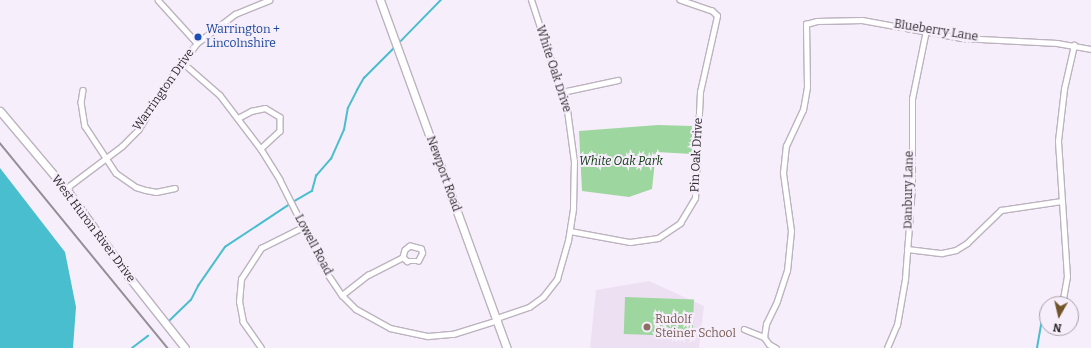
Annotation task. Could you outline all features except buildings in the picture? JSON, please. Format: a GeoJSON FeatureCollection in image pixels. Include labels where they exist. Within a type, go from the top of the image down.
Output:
{"type":"FeatureCollection","features":[{"type":"Feature","properties":{"kind":"street"},"geometry":{"type":"LineString","coordinates":[[158,0],[197,43]]}},
{"type":"Feature","properties":{"kind":"street","name":"Warrington Drive"},"geometry":{"type":"LineString","coordinates":[[65,189],[106,158],[138,130],[182,62],[197,43],[235,14],[269,0]]}},
{"type":"Feature","properties":{"kind":"street","name":"Newport Road"},"geometry":{"type":"LineString","coordinates":[[380,0],[507,348]]}},
{"type":"Feature","properties":{"kind":"street","name":"White Oak Drive"},"geometry":{"type":"LineString","coordinates":[[497,319],[529,307],[543,297],[557,279],[570,231],[574,162],[571,130],[562,92],[531,0]]}},
{"type":"Feature","properties":{"kind":"street","name":"Pin Oak Drive"},"geometry":{"type":"LineString","coordinates":[[570,231],[611,240],[644,242],[670,232],[688,212],[698,184],[700,92],[717,16],[710,10],[680,0]]}},
{"type":"Feature","properties":{"kind":"street","name":"Blueberry Lane"},"geometry":{"type":"LineString","coordinates":[[764,337],[766,324],[777,301],[787,271],[791,231],[783,173],[786,146],[803,110],[807,87],[806,24],[818,21],[862,20],[926,30],[961,38],[1074,45],[1091,48]]}},
{"type":"Feature","properties":{"kind":"street","name":"Danbury Lane"},"geometry":{"type":"LineString","coordinates":[[887,348],[897,325],[907,249],[912,185],[912,99],[926,30]]}},
{"type":"Feature","properties":{"kind":"street"},"geometry":{"type":"LineString","coordinates":[[1064,296],[1068,278],[1066,232],[1058,169],[1060,118],[1074,45]]}},
{"type":"Feature","properties":{"kind":"street","name":"Lowell Road"},"geometry":{"type":"LineString","coordinates":[[182,62],[207,81],[238,118],[260,149],[289,198],[303,227],[342,295],[371,319],[390,328],[411,333],[441,336],[497,319]]}},
{"type":"Feature","properties":{"kind":"street"},"geometry":{"type":"LineString","coordinates":[[562,92],[618,80]]}},
{"type":"Feature","properties":{"kind":"street"},"geometry":{"type":"LineString","coordinates":[[83,90],[81,102],[85,126],[116,173],[136,187],[156,192],[175,188]]}},
{"type":"Feature","properties":{"kind":"street"},"geometry":{"type":"LineString","coordinates":[[238,118],[251,111],[265,108],[280,117],[280,131],[260,149]]}},
{"type":"Feature","properties":{"kind":"street","name":"West Huron River Drive"},"geometry":{"type":"LineString","coordinates":[[0,111],[65,189],[185,348]]}},
{"type":"Feature","properties":{"kind":"street"},"geometry":{"type":"LineString","coordinates":[[907,249],[942,253],[956,250],[967,243],[1001,210],[1061,202]]}},
{"type":"Feature","properties":{"kind":"street"},"geometry":{"type":"LineString","coordinates":[[261,348],[243,322],[239,302],[241,279],[254,256],[261,248],[303,227]]}},
{"type":"Feature","properties":{"kind":"street"},"geometry":{"type":"LineString","coordinates":[[342,295],[368,275],[403,257],[405,250],[410,246],[421,249],[422,253],[418,261],[407,261],[403,257]]}},
{"type":"Feature","properties":{"kind":"street"},"geometry":{"type":"LineString","coordinates":[[744,329],[764,337],[776,348]]}},
{"type":"Feature","properties":{"kind":"shaded area","name":"Rudolf Steiner School"},"geometry":{"type":"Polygon","coordinates":[[[649,281],[704,306],[699,348],[590,348],[596,290],[649,281]]]}},
{"type":"Feature","properties":{"kind":"green space","name":"White Oak Park"},"geometry":{"type":"Polygon","coordinates":[[[658,125],[692,126],[692,154],[656,152],[652,189],[629,197],[582,191],[579,131],[658,125]]]}},
{"type":"Feature","properties":{"kind":"green space"},"geometry":{"type":"Polygon","coordinates":[[[625,297],[694,299],[693,336],[624,334],[625,297]]]}},
{"type":"Feature","properties":{"kind":"water"},"geometry":{"type":"Polygon","coordinates":[[[0,168],[65,252],[76,307],[73,348],[0,348],[0,168]]]}},
{"type":"Feature","properties":{"kind":"waterway"},"geometry":{"type":"LineString","coordinates":[[399,43],[441,0]]}},
{"type":"Feature","properties":{"kind":"waterway"},"geometry":{"type":"LineString","coordinates":[[293,202],[312,191],[316,176],[331,159],[344,130],[348,108],[357,90],[364,78],[395,47]]}},
{"type":"Feature","properties":{"kind":"waterway"},"geometry":{"type":"LineString","coordinates":[[169,321],[191,300],[198,286],[225,247],[290,204]]}},
{"type":"Feature","properties":{"kind":"waterway"},"geometry":{"type":"LineString","coordinates":[[132,348],[148,336]]}},
{"type":"Feature","properties":{"kind":"waterway"},"geometry":{"type":"LineString","coordinates":[[1037,348],[1039,336]]}},
{"type":"Feature","properties":{"kind":"railway"},"geometry":{"type":"LineString","coordinates":[[0,143],[168,348]]}},
{"type":"Feature","properties":{"kind":"place","name":"Warrington + Lincolnshire"},"geometry":{"type":"Point","coordinates":[198,37]}},
{"type":"Feature","properties":{"kind":"place","name":"Rudolf Steiner School"},"geometry":{"type":"Point","coordinates":[647,327]}}]}
